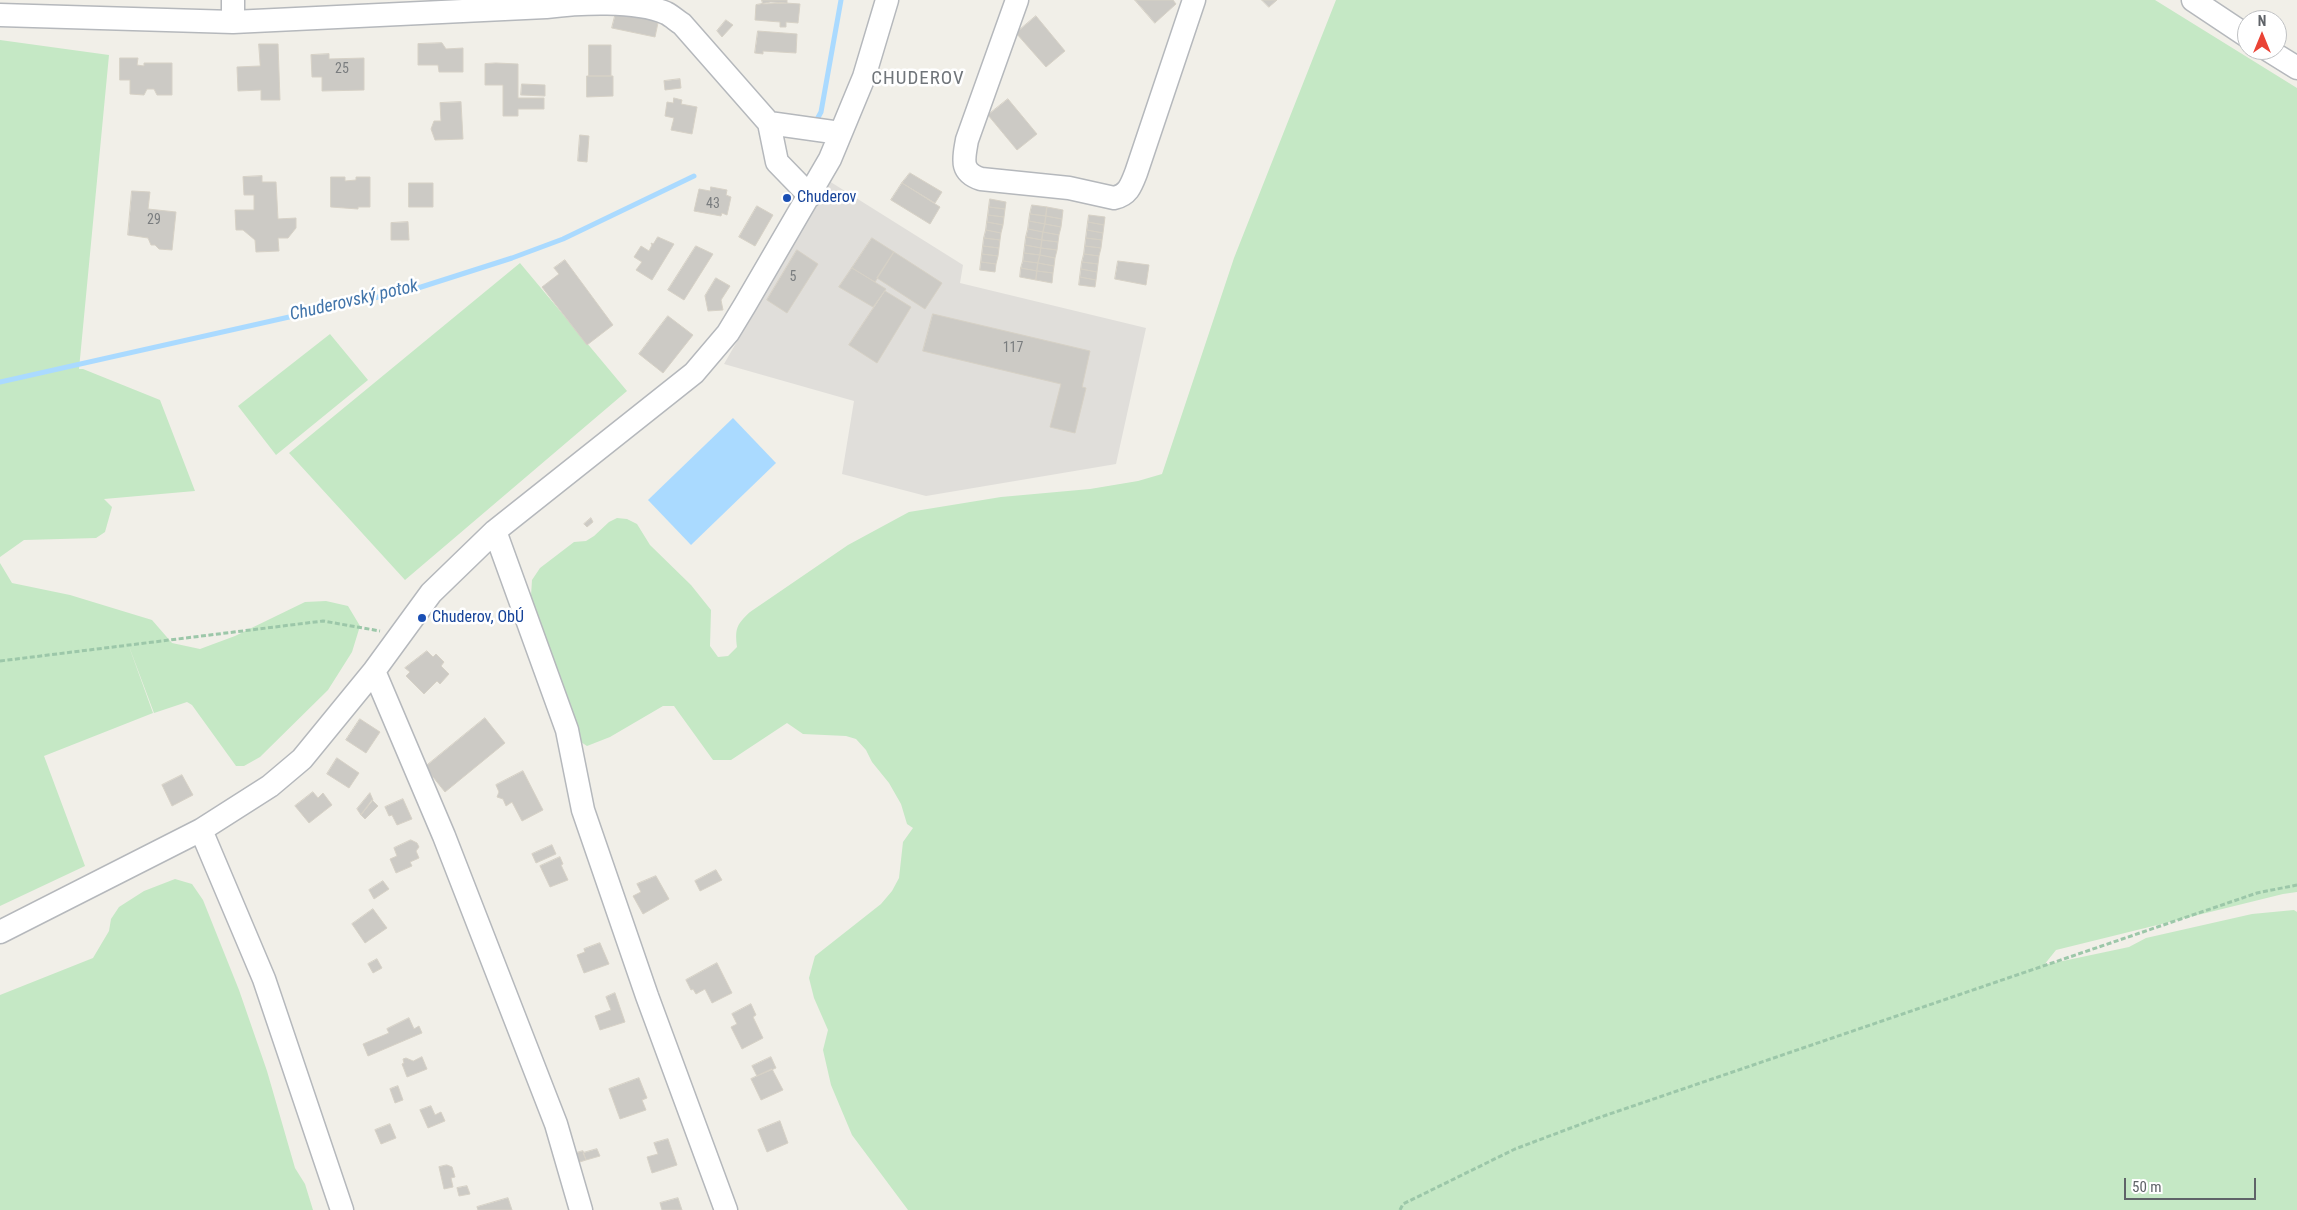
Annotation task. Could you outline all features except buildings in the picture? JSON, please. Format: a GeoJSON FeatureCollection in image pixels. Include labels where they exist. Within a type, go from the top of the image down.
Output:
{"type":"FeatureCollection","features":[{"type":"Feature","properties":{"kind":"street"},"geometry":{"type":"LineString","coordinates":[[0,932],[201,830],[270,786],[302,758],[374,671],[431,593],[495,531],[694,373],[728,333],[810,196],[830,158],[831,132],[864,77],[886,0]]}},
{"type":"Feature","properties":{"kind":"street"},"geometry":{"type":"LineString","coordinates":[[1017,0],[967,140],[964,158],[966,169],[972,176],[981,179],[1070,188],[1114,198],[1128,191],[1136,173],[1194,0]]}},
{"type":"Feature","properties":{"kind":"street"},"geometry":{"type":"LineString","coordinates":[[2193,0],[2237,29]]}},
{"type":"Feature","properties":{"kind":"street"},"geometry":{"type":"LineString","coordinates":[[0,15],[546,7],[582,1],[628,4],[666,13],[682,24],[773,142],[810,196]]}},
{"type":"Feature","properties":{"kind":"street"},"geometry":{"type":"LineString","coordinates":[[2284,60],[2297,68]]}},
{"type":"Feature","properties":{"kind":"street"},"geometry":{"type":"LineString","coordinates":[[773,142],[796,127],[831,132]]}},
{"type":"Feature","properties":{"kind":"street"},"geometry":{"type":"LineString","coordinates":[[495,531],[567,730],[583,810],[647,996],[726,1210]]}},
{"type":"Feature","properties":{"kind":"street"},"geometry":{"type":"LineString","coordinates":[[374,671],[444,836],[556,1124],[582,1210]]}},
{"type":"Feature","properties":{"kind":"street"},"geometry":{"type":"LineString","coordinates":[[201,830],[264,979],[342,1210]]}},
{"type":"Feature","properties":{"kind":"path"},"geometry":{"type":"LineString","coordinates":[[0,661],[322,621],[401,634]]}},
{"type":"Feature","properties":{"kind":"path"},"geometry":{"type":"LineString","coordinates":[[1400,1210],[1403,1204],[1515,1149],[1592,1120],[2257,893],[2297,885]]}},
{"type":"Feature","properties":{"kind":"shaded area"},"geometry":{"type":"Polygon","coordinates":[[[829,181],[963,265],[960,283],[1146,328],[1116,464],[926,496],[842,474],[854,401],[724,364],[829,181]]]}},
{"type":"Feature","properties":{"kind":"green space"},"geometry":{"type":"Polygon","coordinates":[[[1336,0],[2155,0],[2237,51],[2237,60],[2252,60],[2297,88],[2297,892],[2056,950],[2044,965],[2129,947],[2146,938],[2252,914],[2294,910],[2297,912],[2297,1210],[908,1210],[852,1135],[831,1085],[823,1050],[828,1030],[814,998],[809,978],[815,956],[881,904],[892,891],[899,878],[903,842],[913,828],[907,824],[901,804],[889,783],[856,739],[846,736],[803,734],[787,723],[731,760],[713,760],[674,706],[663,706],[610,737],[587,746],[572,736],[537,632],[531,596],[532,580],[540,568],[574,542],[586,541],[609,522],[617,518],[627,519],[637,524],[650,545],[691,585],[711,610],[710,646],[718,657],[728,656],[737,647],[736,636],[739,624],[750,612],[848,545],[909,512],[1001,497],[1090,489],[1138,481],[1162,474],[1234,258],[1336,0]]]}},
{"type":"Feature","properties":{"kind":"green space"},"geometry":{"type":"Polygon","coordinates":[[[0,40],[109,55],[79,369],[160,400],[195,491],[104,499],[112,507],[105,532],[96,538],[24,540],[0,557],[0,40]]]}},
{"type":"Feature","properties":{"kind":"green space"},"geometry":{"type":"Polygon","coordinates":[[[520,263],[627,391],[405,580],[289,453],[520,263]]]}},
{"type":"Feature","properties":{"kind":"green space"},"geometry":{"type":"Polygon","coordinates":[[[330,334],[368,380],[276,455],[238,406],[330,334]]]}},
{"type":"Feature","properties":{"kind":"green space"},"geometry":{"type":"Polygon","coordinates":[[[0,563],[12,583],[70,595],[152,620],[172,643],[200,649],[235,636],[305,602],[326,601],[348,606],[360,626],[352,652],[328,690],[260,757],[244,766],[236,766],[192,705],[187,702],[154,713],[127,641],[153,713],[44,756],[85,866],[0,906],[0,563]]]}},
{"type":"Feature","properties":{"kind":"green space"},"geometry":{"type":"Polygon","coordinates":[[[175,879],[192,884],[203,900],[239,990],[267,1071],[295,1168],[305,1184],[313,1210],[0,1210],[0,995],[93,958],[109,931],[111,919],[119,907],[144,891],[175,879]]]}},
{"type":"Feature","properties":{"kind":"water"},"geometry":{"type":"Polygon","coordinates":[[[733,418],[776,463],[691,545],[648,500],[733,418]]]}},
{"type":"Feature","properties":{"kind":"waterway","name":"Chuderovský potok"},"geometry":{"type":"LineString","coordinates":[[815,123],[821,112],[841,0]]}},
{"type":"Feature","properties":{"kind":"waterway","name":"Chuderovský potok"},"geometry":{"type":"LineString","coordinates":[[0,382],[418,288],[512,258],[563,239],[694,176]]}},
{"type":"Feature","properties":{"kind":"place","name":"Chuderov"},"geometry":{"type":"Point","coordinates":[787,198]}},
{"type":"Feature","properties":{"kind":"place","name":"Chuderov, ObÚ"},"geometry":{"type":"Point","coordinates":[422,618]}},
{"type":"Feature","properties":{"kind":"district","name":"CHUDEROV"},"geometry":{"type":"Point","coordinates":[918,79]}}]}
